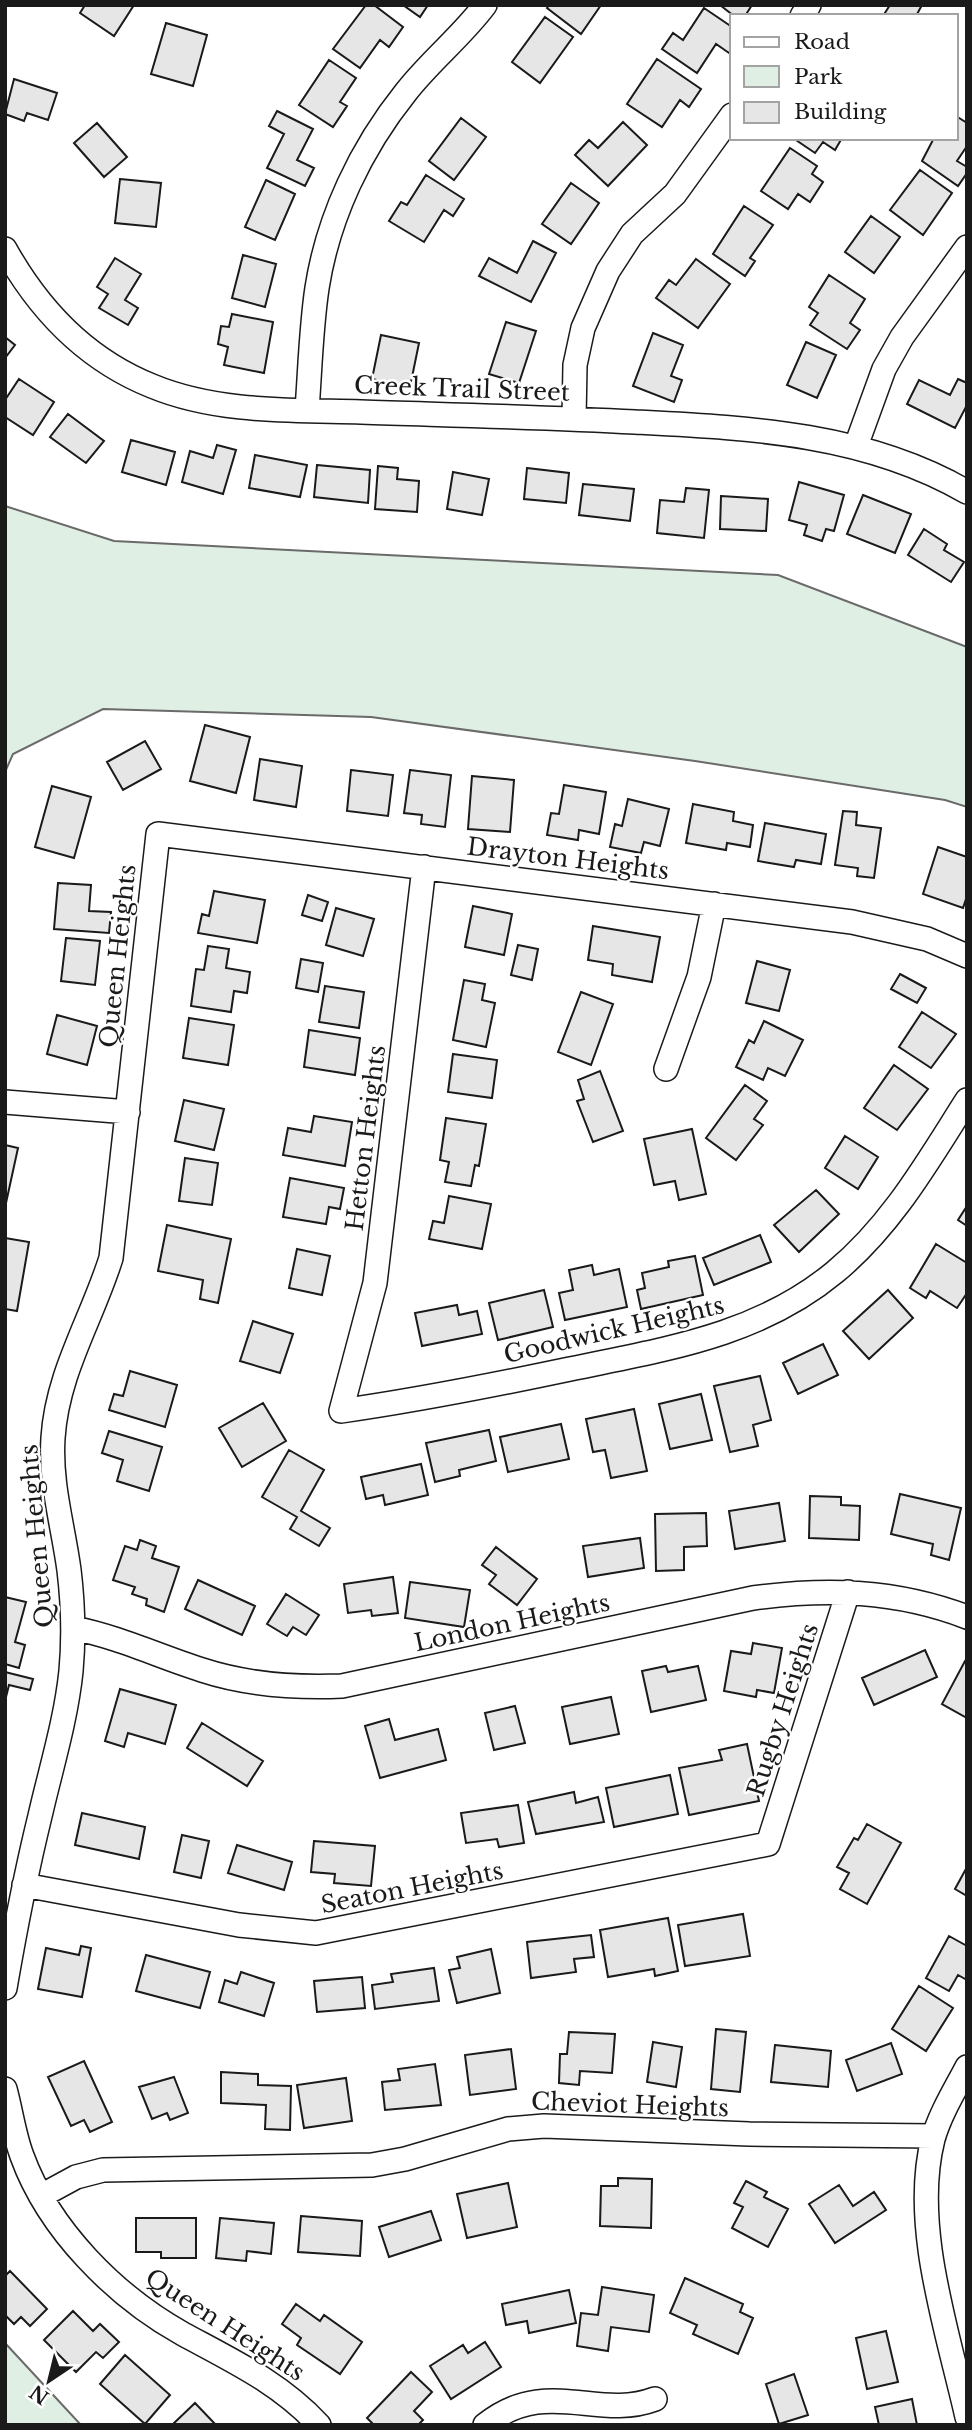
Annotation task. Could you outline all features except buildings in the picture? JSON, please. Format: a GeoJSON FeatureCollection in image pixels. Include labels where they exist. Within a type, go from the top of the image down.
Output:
{"type":"FeatureCollection","features":[{"type":"Feature","properties":{"kind":"street"},"geometry":{"type":"LineString","coordinates":[[307,410],[317,288],[341,203],[381,125],[407,90],[466,30],[485,5]]}},
{"type":"Feature","properties":{"kind":"street"},"geometry":{"type":"LineString","coordinates":[[574,419],[575,365],[583,327],[608,271],[632,234],[675,194],[730,117]]}},
{"type":"Feature","properties":{"kind":"street"},"geometry":{"type":"LineString","coordinates":[[856,446],[884,369],[902,337],[967,247]]}},
{"type":"Feature","properties":{"kind":"street","name":"Creek Trail Street"},"geometry":{"type":"LineString","coordinates":[[5,249],[19,275],[56,321],[85,347],[126,374],[162,390],[209,403],[307,410],[574,419],[741,428],[797,434],[856,446],[898,460],[967,492]]}},
{"type":"Feature","properties":{"kind":"street","name":"Drayton Heights"},"geometry":{"type":"LineString","coordinates":[[158,834],[890,928],[967,956]]}},
{"type":"Feature","properties":{"kind":"street","name":"Queen Heights"},"geometry":{"type":"LineString","coordinates":[[5,1988],[24,1885],[65,1710],[73,1628],[69,1570],[55,1500],[53,1438],[63,1377],[97,1301],[111,1258],[158,834]]}},
{"type":"Feature","properties":{"kind":"street","name":"Hetton Heights"},"geometry":{"type":"LineString","coordinates":[[341,1411],[375,1283],[424,867]]}},
{"type":"Feature","properties":{"kind":"street"},"geometry":{"type":"LineString","coordinates":[[666,1069],[699,977],[714,904]]}},
{"type":"Feature","properties":{"kind":"street","name":"Goodwick Heights"},"geometry":{"type":"LineString","coordinates":[[341,1411],[409,1402],[703,1341],[771,1314],[825,1280],[864,1246],[911,1187],[967,1100]]}},
{"type":"Feature","properties":{"kind":"street"},"geometry":{"type":"LineString","coordinates":[[5,1102],[128,1112]]}},
{"type":"Feature","properties":{"kind":"street","name":"London Heights"},"geometry":{"type":"LineString","coordinates":[[73,1628],[132,1642],[201,1670],[235,1680],[318,1687],[342,1686],[753,1598],[848,1592],[911,1599],[967,1617]]}},
{"type":"Feature","properties":{"kind":"street","name":"Rugby Heights"},"geometry":{"type":"LineString","coordinates":[[768,1844],[848,1592]]}},
{"type":"Feature","properties":{"kind":"street","name":"Seaton Heights"},"geometry":{"type":"LineString","coordinates":[[24,1885],[239,1926],[316,1933],[768,1844]]}},
{"type":"Feature","properties":{"kind":"street"},"geometry":{"type":"LineString","coordinates":[[967,2067],[934,2136],[928,2162],[926,2213],[935,2271],[967,2417]]}},
{"type":"Feature","properties":{"kind":"street","name":"Queen Heights"},"geometry":{"type":"LineString","coordinates":[[5,2089],[22,2156],[41,2196],[67,2233],[114,2284],[181,2333],[258,2373],[284,2391],[319,2425]]}},
{"type":"Feature","properties":{"kind":"street","name":"Cheviot Heights"},"geometry":{"type":"LineString","coordinates":[[41,2196],[76,2177],[103,2170],[372,2165],[508,2129],[544,2126],[748,2134],[934,2136]]}},
{"type":"Feature","properties":{"kind":"street"},"geometry":{"type":"LineString","coordinates":[[485,2425],[511,2409],[547,2399],[579,2400],[620,2407],[655,2399]]}},
{"type":"Feature","properties":{"kind":"green space"},"geometry":{"type":"Polygon","coordinates":[[[5,506],[114,541],[778,575],[967,647],[967,807],[945,800],[695,761],[371,717],[103,709],[13,754],[5,772],[5,506]]]}},
{"type":"Feature","properties":{"kind":"green space"},"geometry":{"type":"Polygon","coordinates":[[[5,2343],[81,2425],[5,2425],[5,2343]]]}}]}
